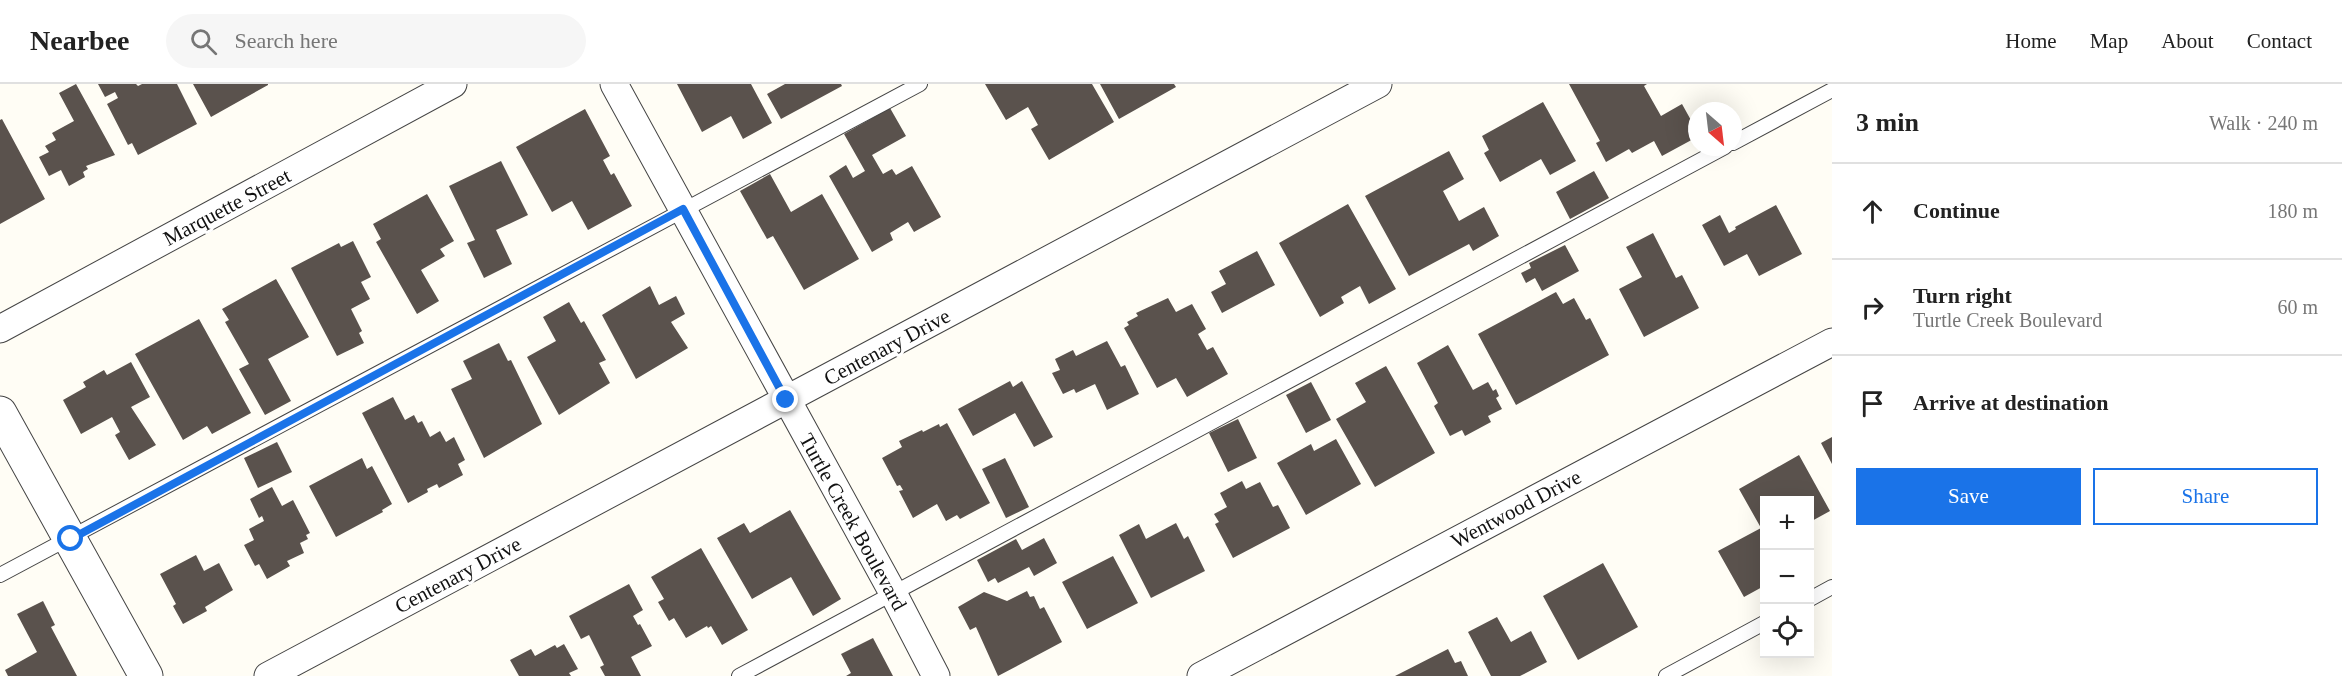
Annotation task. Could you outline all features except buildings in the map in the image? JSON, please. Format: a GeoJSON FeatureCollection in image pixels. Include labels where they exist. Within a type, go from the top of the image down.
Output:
{"type":"FeatureCollection","features":[{"type":"Feature","properties":{"kind":"street","name":"Marquette Street"},"geometry":{"type":"LineString","coordinates":[[0,330],[453,84]]}},
{"type":"Feature","properties":{"kind":"street","name":"Turtle Creek Boulevard"},"geometry":{"type":"LineString","coordinates":[[614,84],[893,593],[936,676]]}},
{"type":"Feature","properties":{"kind":"street","name":"Centenary Drive"},"geometry":{"type":"LineString","coordinates":[[268,676],[1378,84]]}},
{"type":"Feature","properties":{"kind":"street","name":"Wentwood Drive"},"geometry":{"type":"LineString","coordinates":[[1201,676],[1832,342]]}},
{"type":"Feature","properties":{"kind":"street"},"geometry":{"type":"LineString","coordinates":[[0,413],[146,676]]}},
{"type":"Feature","properties":{"kind":"lane"},"geometry":{"type":"LineString","coordinates":[[0,575],[920,84]]}},
{"type":"Feature","properties":{"kind":"lane"},"geometry":{"type":"LineString","coordinates":[[1742,138],[1832,90]]}},
{"type":"Feature","properties":{"kind":"lane"},"geometry":{"type":"LineString","coordinates":[[739,676],[1708,156]]}},
{"type":"Feature","properties":{"kind":"lane"},"geometry":{"type":"LineString","coordinates":[[1814,596],[1832,587]]}},
{"type":"Feature","properties":{"kind":"lane"},"geometry":{"type":"LineString","coordinates":[[1666,676],[1760,625]]}},
{"type":"Feature","properties":{"kind":"route"},"geometry":{"type":"LineString","coordinates":[[71,539],[683,209],[786,400]]}}]}
